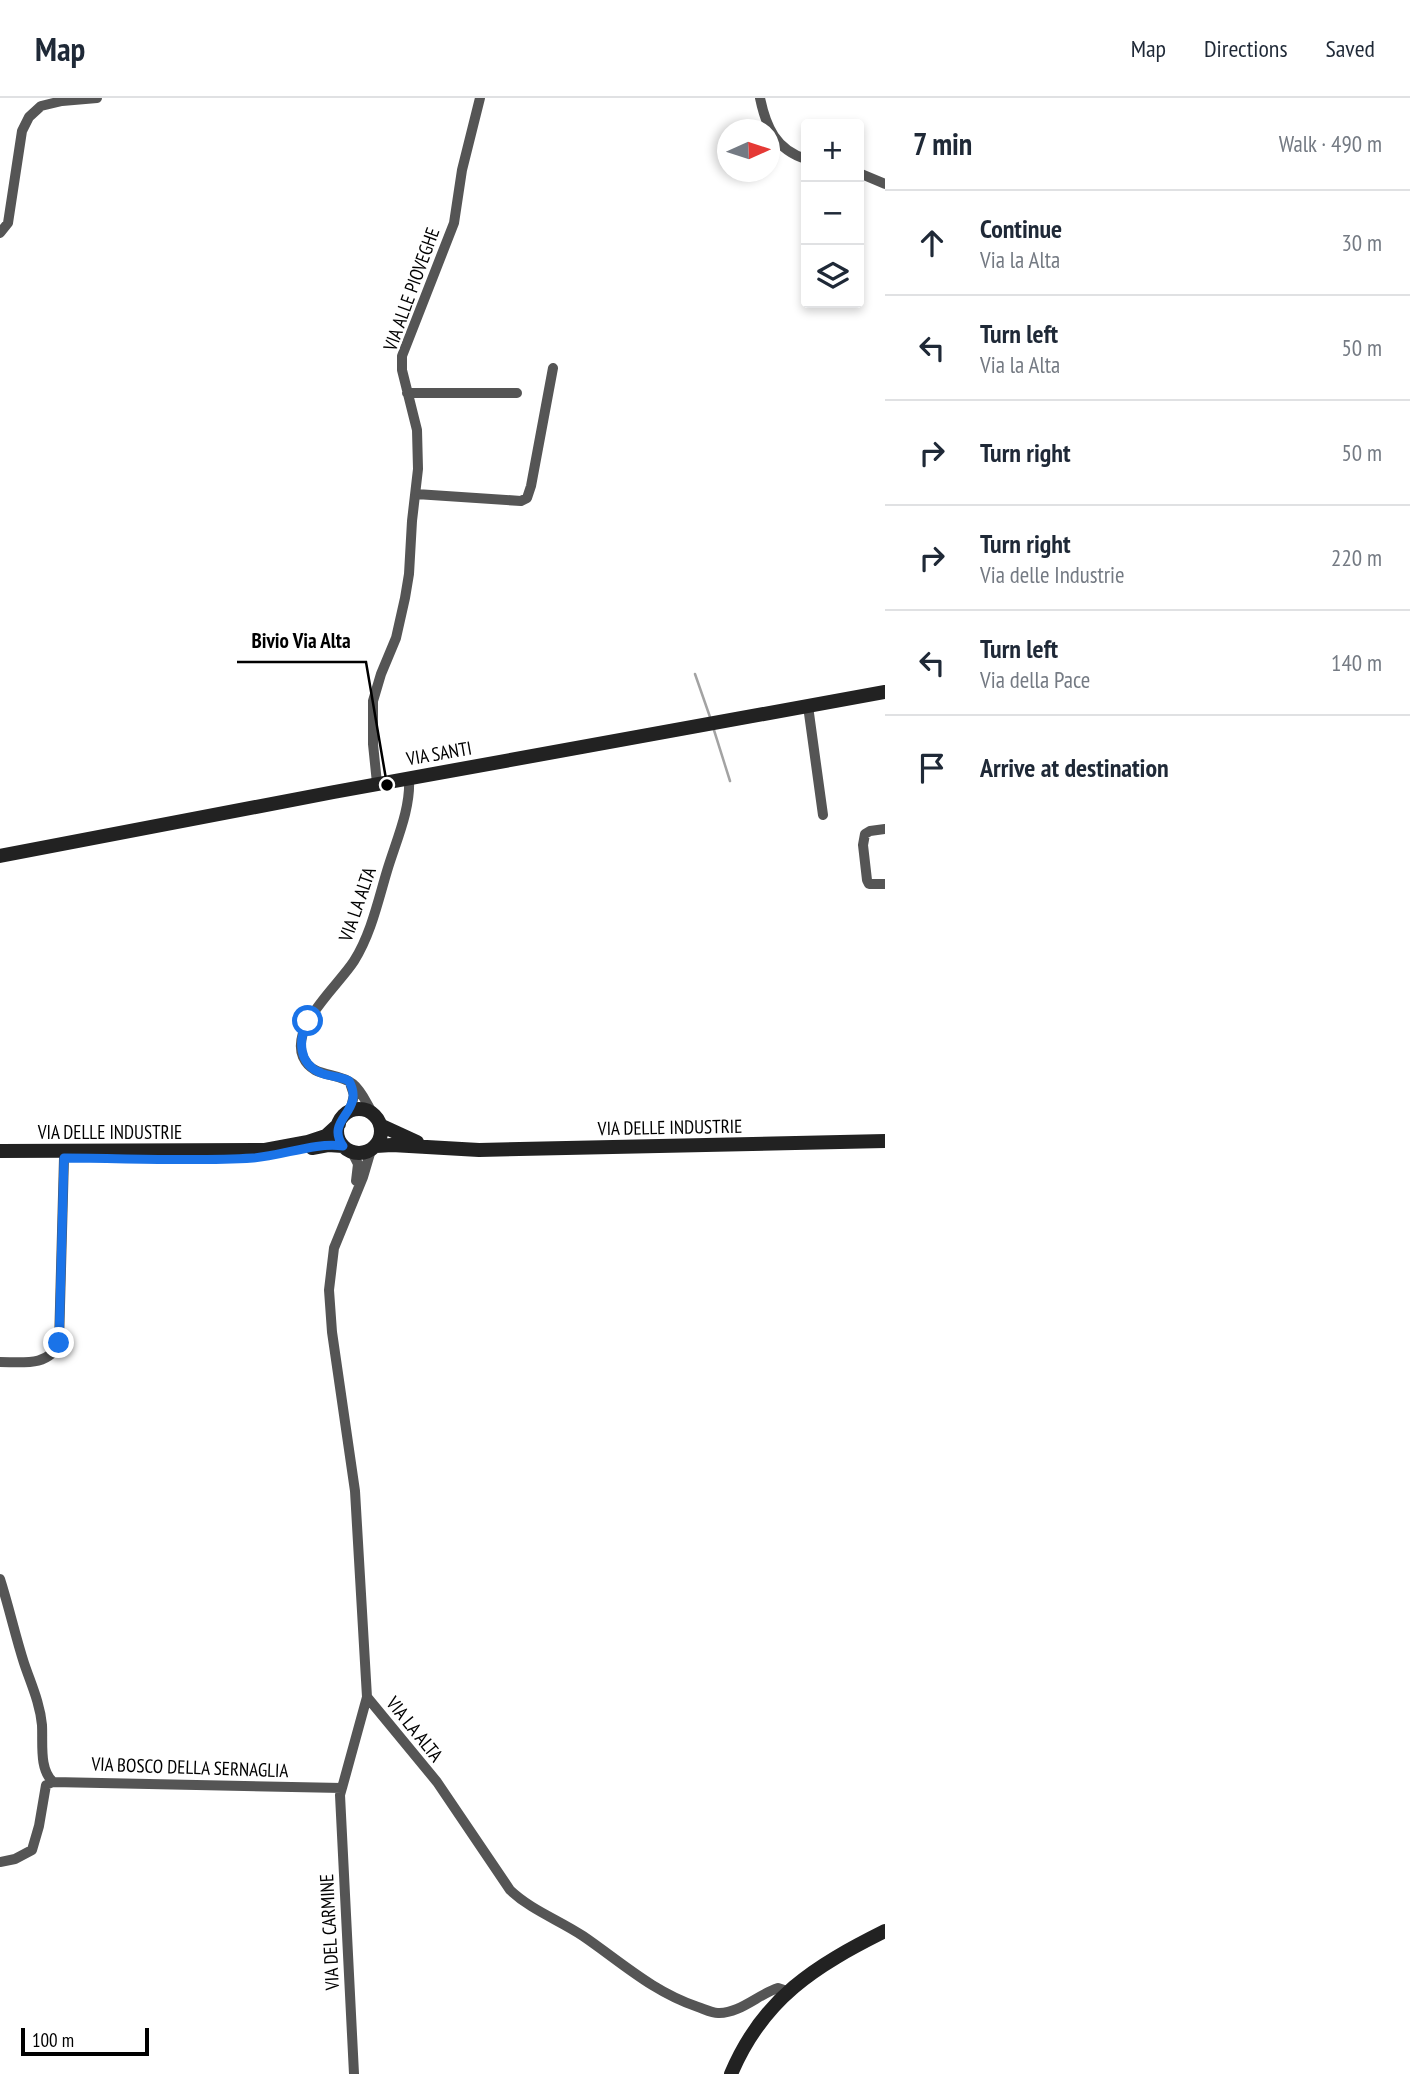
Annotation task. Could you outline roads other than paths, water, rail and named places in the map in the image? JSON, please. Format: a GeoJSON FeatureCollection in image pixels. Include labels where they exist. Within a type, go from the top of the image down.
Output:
{"type":"FeatureCollection","features":[{"type":"Feature","properties":{"kind":"main road","name":"VIA SANTI"},"geometry":{"type":"LineString","coordinates":[[0,856],[377,783],[885,692]]}},
{"type":"Feature","properties":{"kind":"main road"},"geometry":{"type":"LineString","coordinates":[[362,1110],[377,1120],[380,1140],[373,1148],[359,1153],[348,1149],[338,1136],[339,1124],[350,1111],[362,1110]]}},
{"type":"Feature","properties":{"kind":"main road","name":"VIA DELLE INDUSTRIE"},"geometry":{"type":"LineString","coordinates":[[377,1120],[416,1142],[456,1149]]}},
{"type":"Feature","properties":{"kind":"main road","name":"VIA DELLE INDUSTRIE"},"geometry":{"type":"LineString","coordinates":[[0,1151],[265,1150],[326,1136],[339,1124]]}},
{"type":"Feature","properties":{"kind":"main road","name":"VIA DELLE INDUSTRIE"},"geometry":{"type":"LineString","coordinates":[[373,1148],[392,1144],[456,1149],[885,1141]]}},
{"type":"Feature","properties":{"kind":"main road","name":"VIA DELLE INDUSTRIE"},"geometry":{"type":"LineString","coordinates":[[0,1157],[249,1158],[281,1155],[328,1145],[348,1149]]}},
{"type":"Feature","properties":{"kind":"main road"},"geometry":{"type":"LineString","coordinates":[[732,2074],[750,2038],[787,1991],[829,1960],[885,1931]]}},
{"type":"Feature","properties":{"kind":"street"},"geometry":{"type":"LineString","coordinates":[[0,233],[8,223],[22,131],[29,117],[41,106],[97,98]]}},
{"type":"Feature","properties":{"kind":"street","name":"VIA ALLE PIOVEGHE"},"geometry":{"type":"LineString","coordinates":[[377,783],[373,701],[396,638],[410,574],[416,494],[417,430],[402,370],[404,350],[454,223],[462,170],[480,98]]}},
{"type":"Feature","properties":{"kind":"street"},"geometry":{"type":"LineString","coordinates":[[760,98],[770,131],[785,150],[801,157]]}},
{"type":"Feature","properties":{"kind":"street"},"geometry":{"type":"LineString","coordinates":[[864,175],[885,184]]}},
{"type":"Feature","properties":{"kind":"street"},"geometry":{"type":"LineString","coordinates":[[416,494],[521,501],[527,498],[553,368]]}},
{"type":"Feature","properties":{"kind":"street"},"geometry":{"type":"LineString","coordinates":[[407,393],[517,393]]}},
{"type":"Feature","properties":{"kind":"street"},"geometry":{"type":"LineString","coordinates":[[808,706],[823,815]]}},
{"type":"Feature","properties":{"kind":"street","name":"VIA LA ALTA"},"geometry":{"type":"LineString","coordinates":[[349,1081],[310,1067],[301,1048],[302,1032],[353,963],[368,931],[404,817],[409,795],[409,778]]}},
{"type":"Feature","properties":{"kind":"street"},"geometry":{"type":"LineString","coordinates":[[885,829],[870,831],[865,835],[863,845],[869,884],[885,884]]}},
{"type":"Feature","properties":{"kind":"street"},"geometry":{"type":"LineString","coordinates":[[349,1081],[354,1095],[350,1111]]}},
{"type":"Feature","properties":{"kind":"street"},"geometry":{"type":"LineString","coordinates":[[349,1081],[357,1087],[377,1120]]}},
{"type":"Feature","properties":{"kind":"street"},"geometry":{"type":"LineString","coordinates":[[348,1211],[373,1148]]}},
{"type":"Feature","properties":{"kind":"street"},"geometry":{"type":"LineString","coordinates":[[348,1149],[358,1164],[358,1174],[348,1211]]}},
{"type":"Feature","properties":{"kind":"street"},"geometry":{"type":"LineString","coordinates":[[0,1362],[43,1360],[54,1353],[59,1343],[64,1158]]}},
{"type":"Feature","properties":{"kind":"street","name":"VIA LA ALTA"},"geometry":{"type":"LineString","coordinates":[[348,1211],[334,1248],[330,1290],[332,1332],[355,1491],[367,1697],[437,1783],[510,1890],[524,1904],[583,1936],[648,1984],[675,1999],[718,2013],[732,2011],[778,1988],[787,1991]]}},
{"type":"Feature","properties":{"kind":"street"},"geometry":{"type":"LineString","coordinates":[[0,1579],[24,1662],[36,1692],[44,1766],[46,1776],[53,1782],[46,1785],[32,1850],[15,1859],[0,1862]]}},
{"type":"Feature","properties":{"kind":"street"},"geometry":{"type":"LineString","coordinates":[[342,1788],[367,1697]]}},
{"type":"Feature","properties":{"kind":"street","name":"VIA BOSCO DELLA SERNAGLIA"},"geometry":{"type":"LineString","coordinates":[[53,1782],[342,1788]]}},
{"type":"Feature","properties":{"kind":"street","name":"VIA DEL CARMINE"},"geometry":{"type":"LineString","coordinates":[[342,1788],[340,1795],[355,2074]]}},
{"type":"Feature","properties":{"kind":"waterway"},"geometry":{"type":"LineString","coordinates":[[695,674],[710,717]]}},
{"type":"Feature","properties":{"kind":"waterway"},"geometry":{"type":"LineString","coordinates":[[713,727],[730,781]]}},
{"type":"Feature","properties":{"kind":"place","name":"Bivio Via Alta"},"geometry":{"type":"Point","coordinates":[387,785]}}]}
